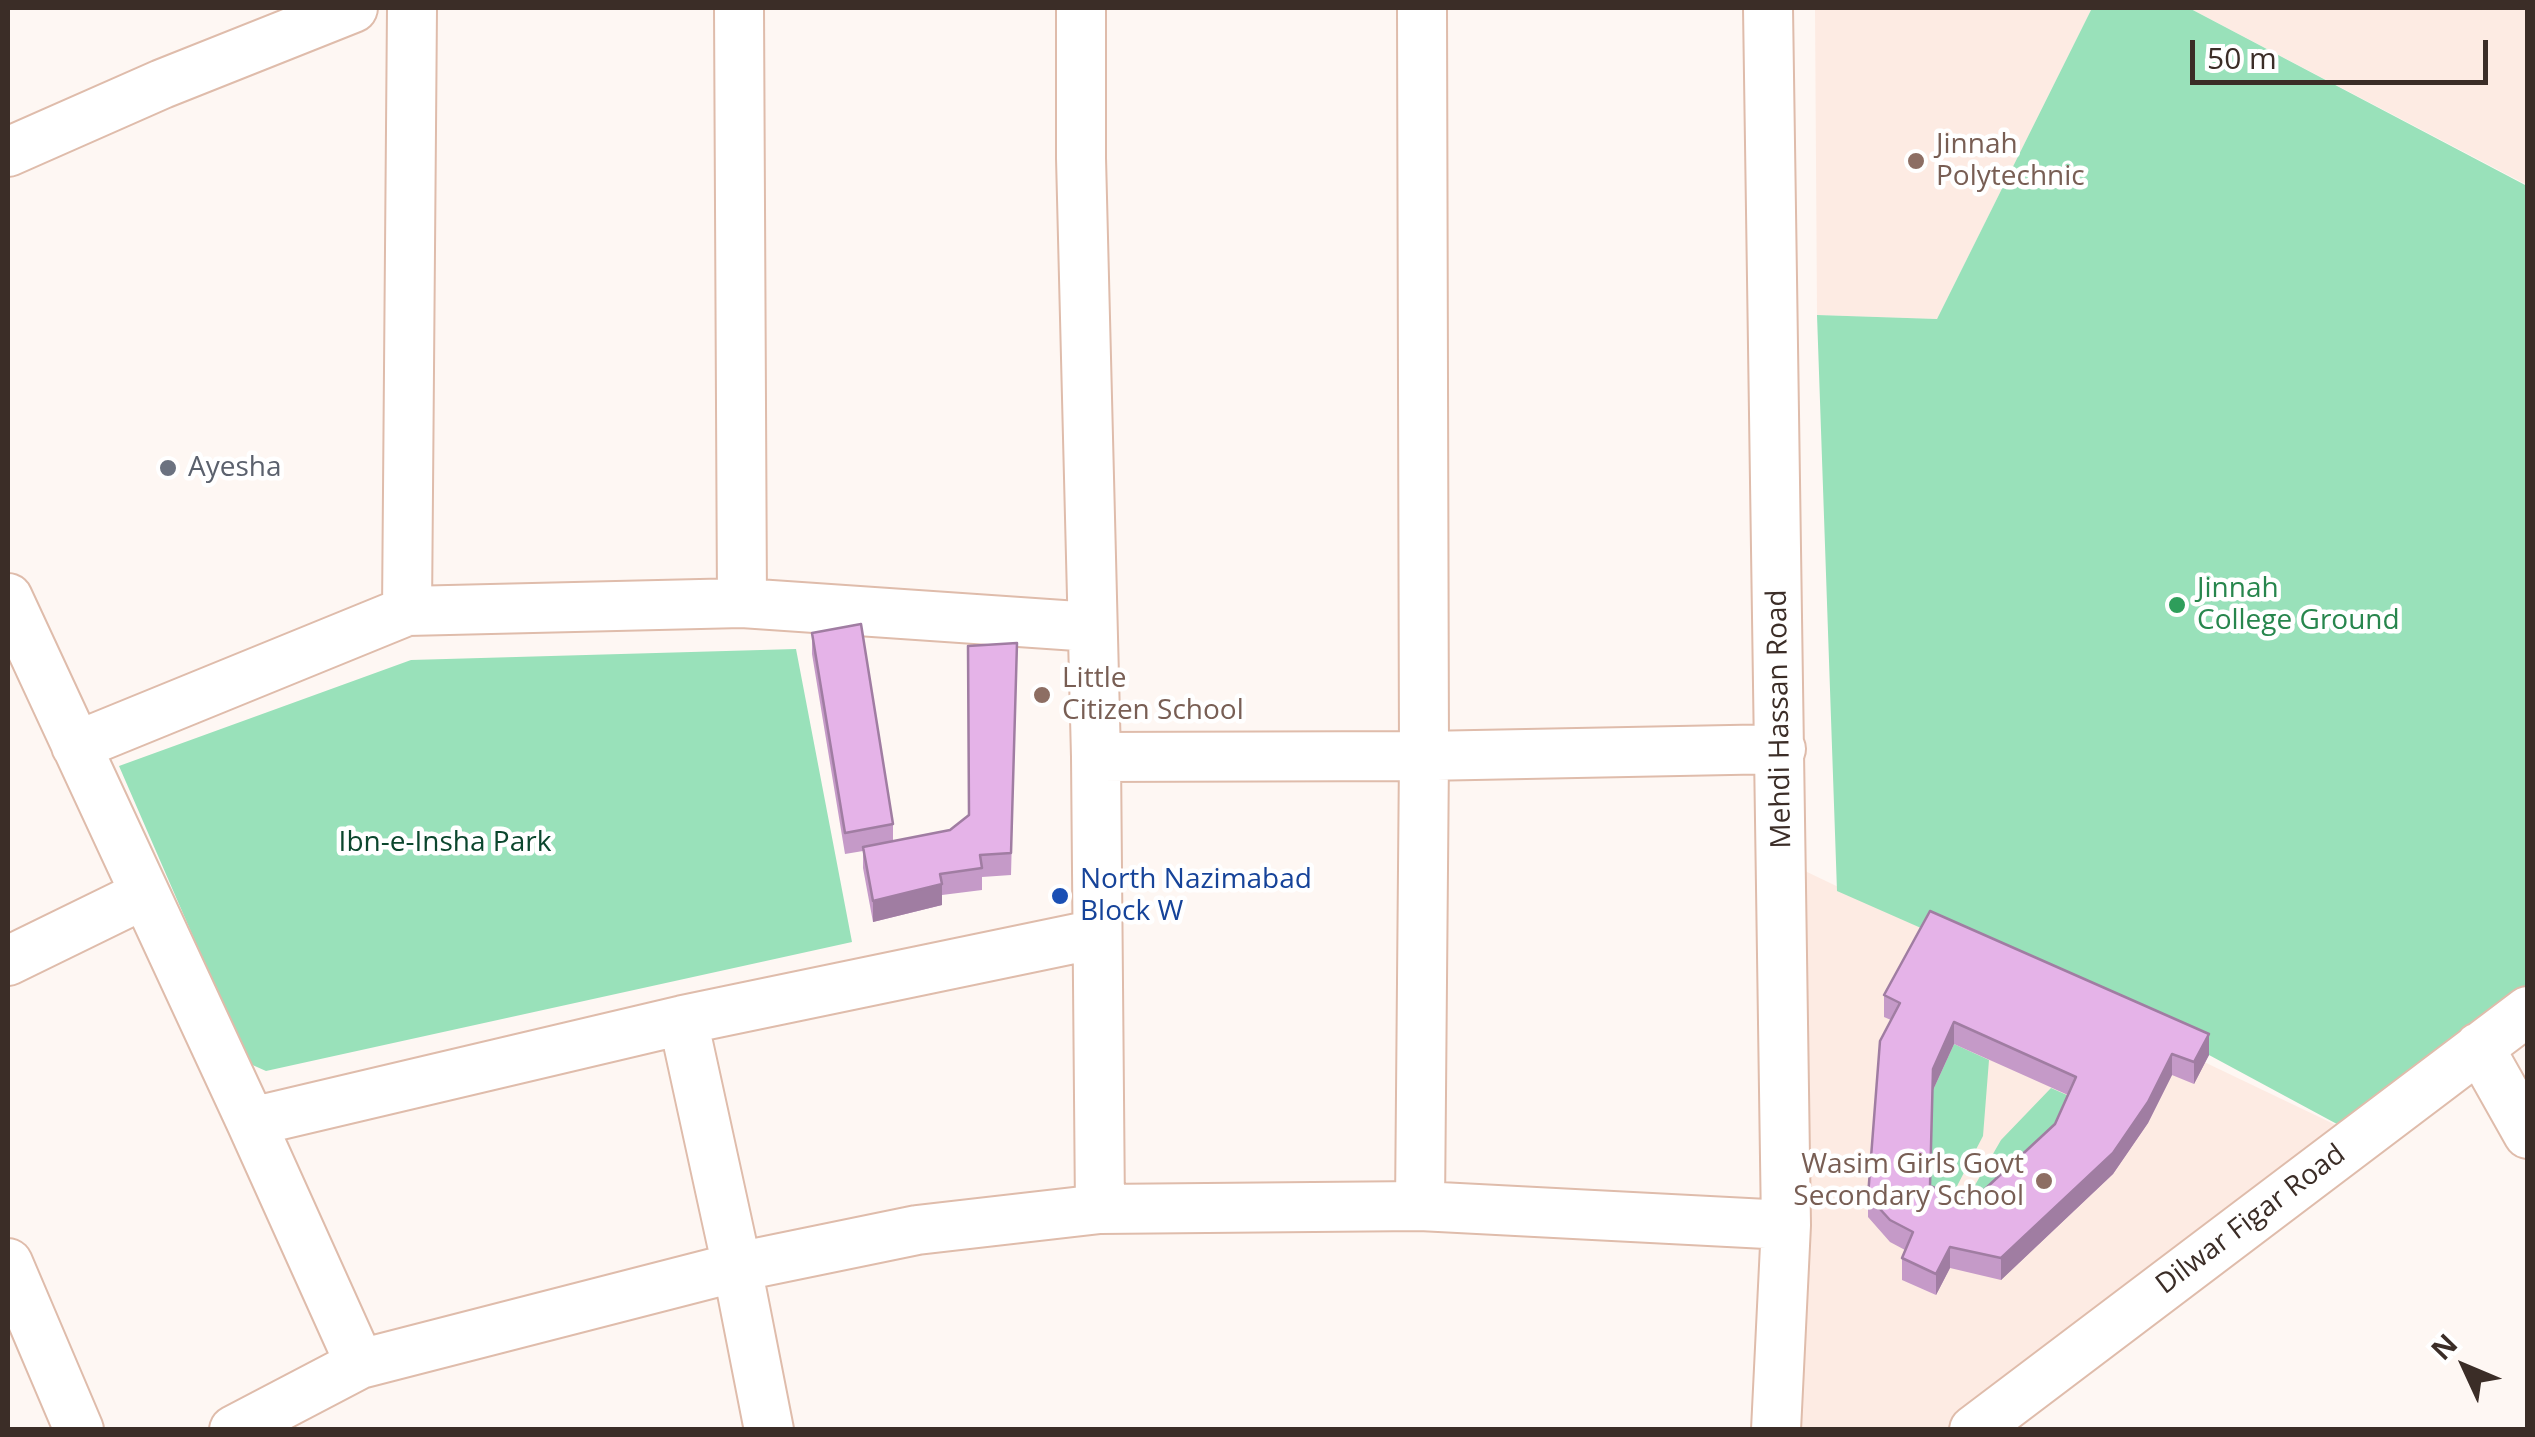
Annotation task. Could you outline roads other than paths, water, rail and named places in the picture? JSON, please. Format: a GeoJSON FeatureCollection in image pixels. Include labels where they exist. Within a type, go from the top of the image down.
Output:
{"type":"FeatureCollection","features":[{"type":"Feature","properties":{"kind":"street"},"geometry":{"type":"LineString","coordinates":[[8,152],[162,84],[354,8]]}},
{"type":"Feature","properties":{"kind":"street"},"geometry":{"type":"LineString","coordinates":[[407,611],[412,8]]}},
{"type":"Feature","properties":{"kind":"street"},"geometry":{"type":"LineString","coordinates":[[739,8],[742,602]]}},
{"type":"Feature","properties":{"kind":"street"},"geometry":{"type":"LineString","coordinates":[[1082,8],[1081,158],[1096,756],[1100,1209]]}},
{"type":"Feature","properties":{"kind":"street"},"geometry":{"type":"LineString","coordinates":[[1420,1206],[1424,756],[1422,8]]}},
{"type":"Feature","properties":{"kind":"street","name":"Mehdi Hassan Road"},"geometry":{"type":"LineString","coordinates":[[1768,8],[1786,1225],[1776,1430]]}},
{"type":"Feature","properties":{"kind":"street"},"geometry":{"type":"LineString","coordinates":[[76,746],[407,611],[742,602],[1092,627]]}},
{"type":"Feature","properties":{"kind":"street"},"geometry":{"type":"LineString","coordinates":[[8,603],[360,1364]]}},
{"type":"Feature","properties":{"kind":"street"},"geometry":{"type":"LineString","coordinates":[[1096,756],[1424,756],[1781,748]]}},
{"type":"Feature","properties":{"kind":"street"},"geometry":{"type":"LineString","coordinates":[[8,961],[145,894]]}},
{"type":"Feature","properties":{"kind":"street"},"geometry":{"type":"LineString","coordinates":[[251,1122],[683,1020],[1097,934]]}},
{"type":"Feature","properties":{"kind":"street","name":"Dilwar Figar Road"},"geometry":{"type":"LineString","coordinates":[[1974,1430],[2528,1011]]}},
{"type":"Feature","properties":{"kind":"street"},"geometry":{"type":"LineString","coordinates":[[683,1020],[738,1267],[769,1430]]}},
{"type":"Feature","properties":{"kind":"street"},"geometry":{"type":"LineString","coordinates":[[2480,1048],[2528,1134]]}},
{"type":"Feature","properties":{"kind":"street"},"geometry":{"type":"LineString","coordinates":[[234,1430],[360,1364],[738,1267],[917,1230],[1100,1209],[1420,1206],[1786,1225]]}},
{"type":"Feature","properties":{"kind":"street"},"geometry":{"type":"LineString","coordinates":[[8,1263],[79,1430]]}},
{"type":"Feature","properties":{"kind":"place","name":"Jinnah Polytechnic"},"geometry":{"type":"Point","coordinates":[1916,161]}},
{"type":"Feature","properties":{"kind":"place","name":"Ayesha"},"geometry":{"type":"Point","coordinates":[168,468]}},
{"type":"Feature","properties":{"kind":"place","name":"Jinnah College Ground"},"geometry":{"type":"Point","coordinates":[2177,605]}},
{"type":"Feature","properties":{"kind":"place","name":"Little Citizen School"},"geometry":{"type":"Point","coordinates":[1042,695]}},
{"type":"Feature","properties":{"kind":"place","name":"North Nazimabad Block W"},"geometry":{"type":"Point","coordinates":[1060,896]}},
{"type":"Feature","properties":{"kind":"place","name":"Wasim Girls Govt Secondary School"},"geometry":{"type":"Point","coordinates":[2044,1181]}},
{"type":"Feature","properties":{"kind":"park label","name":"Ibn-e-Insha Park"},"geometry":{"type":"Point","coordinates":[445,843]}}]}
